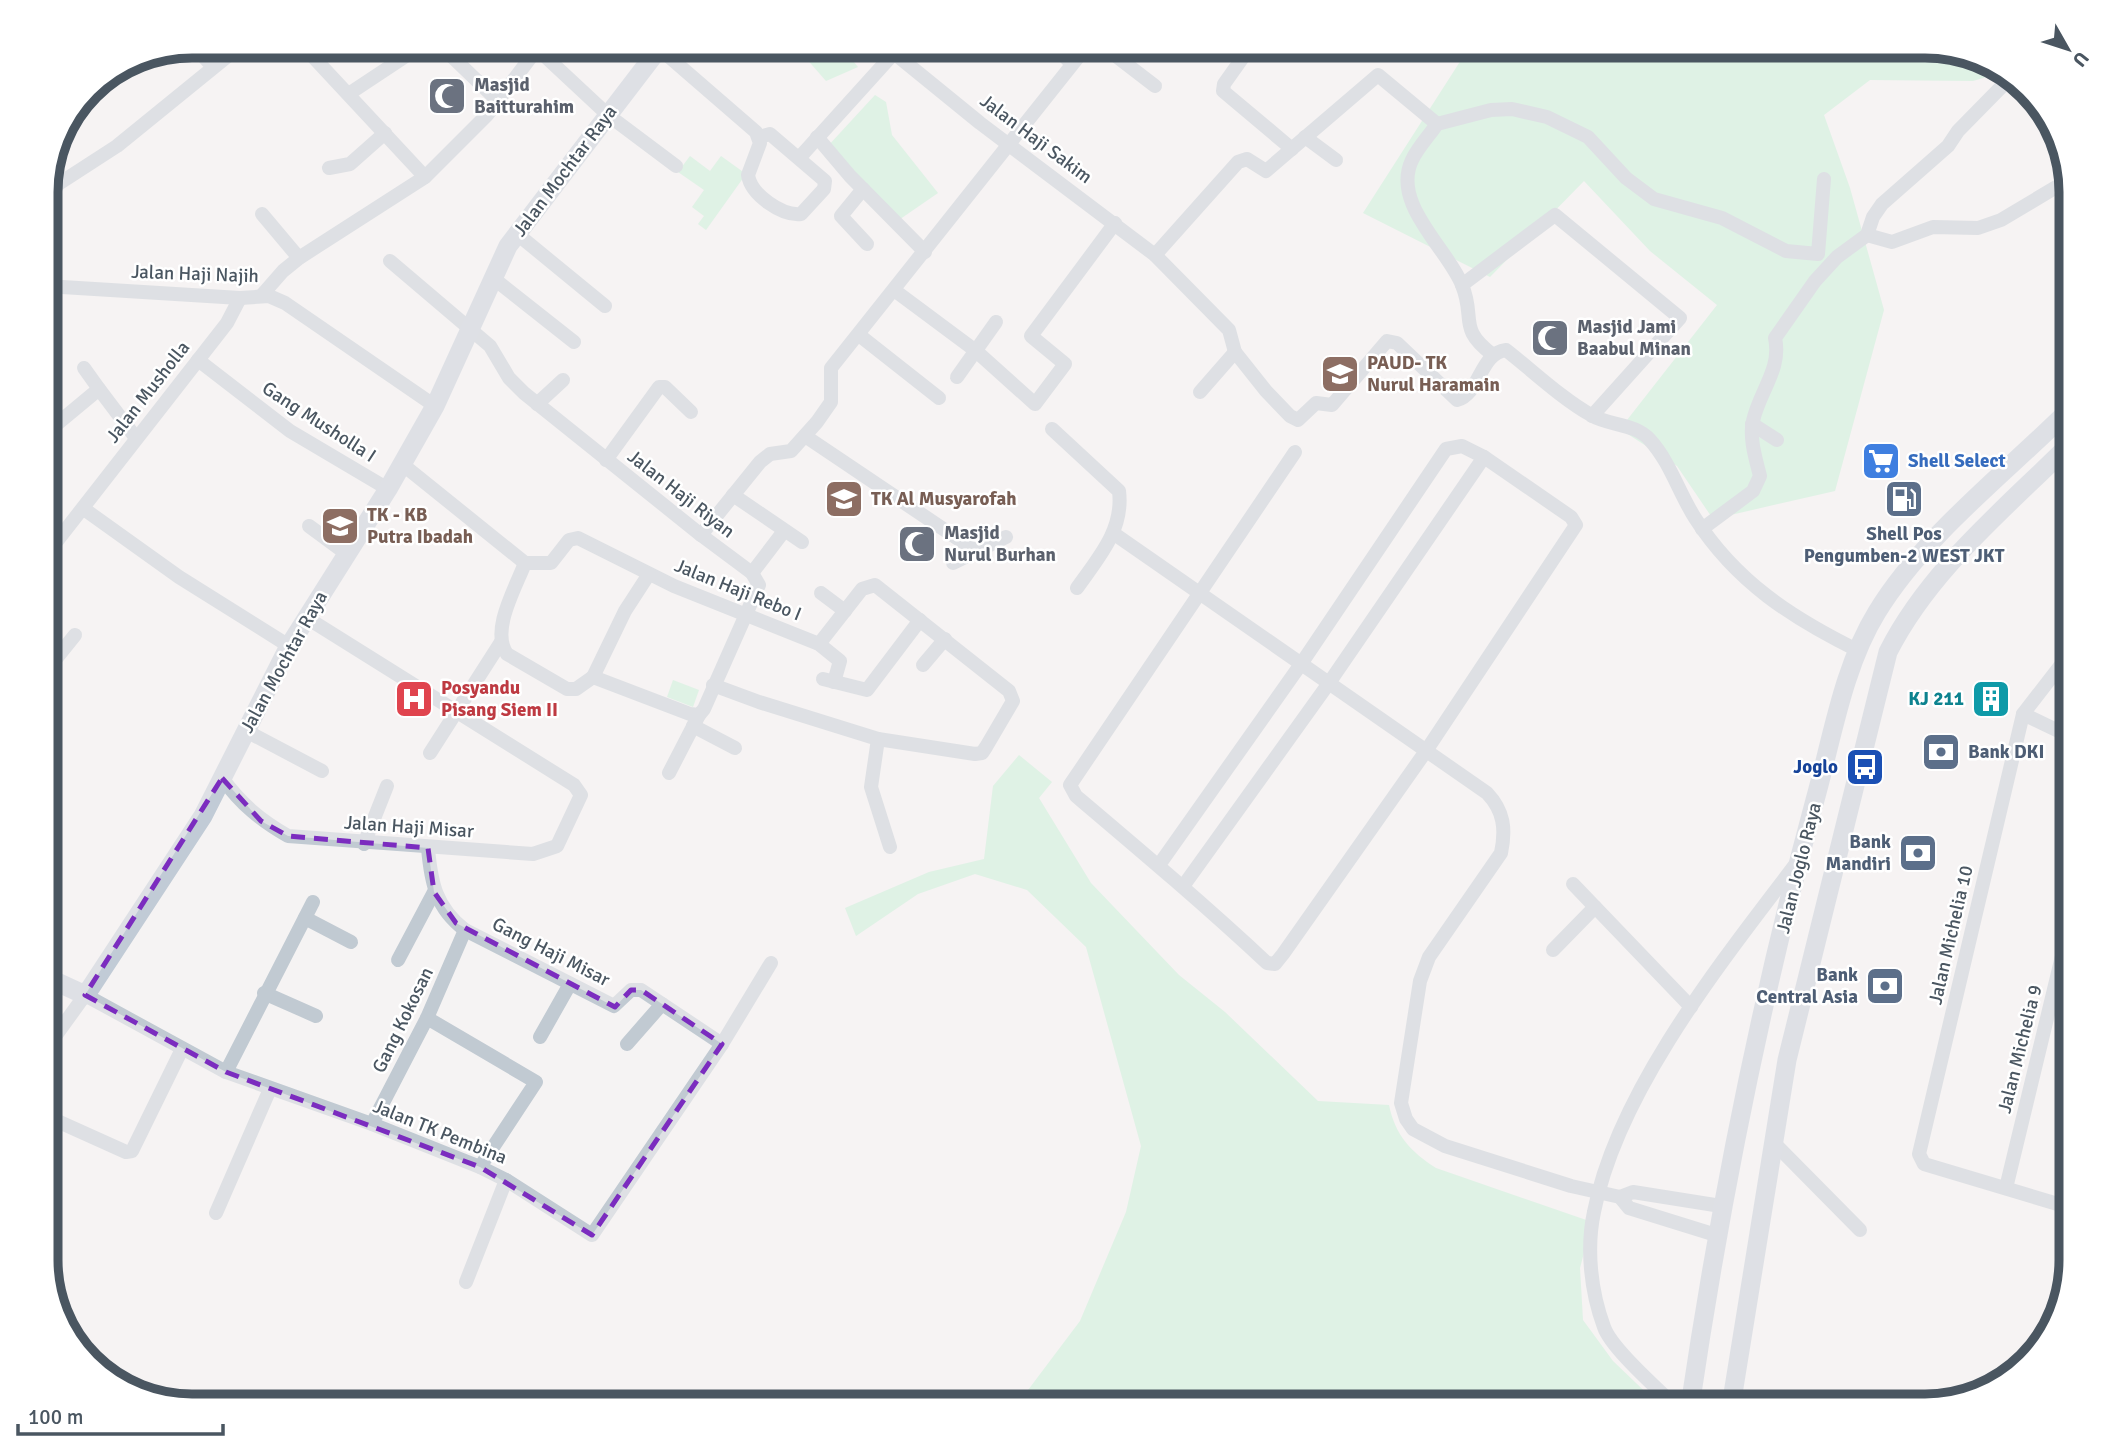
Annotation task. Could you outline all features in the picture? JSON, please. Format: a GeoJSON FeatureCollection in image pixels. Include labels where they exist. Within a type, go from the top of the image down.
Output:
{"type":"FeatureCollection","features":[{"type":"Feature","properties":{"kind":"main road","name":"Jalan Mochtar Raya"},"geometry":{"type":"LineString","coordinates":[[85,995],[203,816],[289,646],[388,489],[435,406],[516,233],[652,58]]}},
{"type":"Feature","properties":{"kind":"main road","name":"Jalan Joglo Raya"},"geometry":{"type":"LineString","coordinates":[[1692,1394],[1721,1206],[1800,858],[1846,686],[1859,651],[1876,613],[1929,546],[2059,420]]}},
{"type":"Feature","properties":{"kind":"main road","name":"Jalan Joglo Raya"},"geometry":{"type":"LineString","coordinates":[[1733,1394],[1787,1059],[1888,652],[1917,604],[1956,557],[2059,460]]}},
{"type":"Feature","properties":{"kind":"main road"},"geometry":{"type":"LineString","coordinates":[[1846,686],[1877,694]]}},
{"type":"Feature","properties":{"kind":"main road"},"geometry":{"type":"LineString","coordinates":[[58,983],[85,995]]}},
{"type":"Feature","properties":{"kind":"street"},"geometry":{"type":"LineString","coordinates":[[205,58],[213,67]]}},
{"type":"Feature","properties":{"kind":"street"},"geometry":{"type":"LineString","coordinates":[[58,184],[117,146],[225,58]]}},
{"type":"Feature","properties":{"kind":"street"},"geometry":{"type":"LineString","coordinates":[[315,58],[425,177]]}},
{"type":"Feature","properties":{"kind":"street"},"geometry":{"type":"LineString","coordinates":[[350,93],[403,58]]}},
{"type":"Feature","properties":{"kind":"street"},"geometry":{"type":"LineString","coordinates":[[453,58],[497,100]]}},
{"type":"Feature","properties":{"kind":"street"},"geometry":{"type":"LineString","coordinates":[[262,295],[283,271],[299,258],[425,177],[466,139],[528,58]]}},
{"type":"Feature","properties":{"kind":"street"},"geometry":{"type":"LineString","coordinates":[[548,58],[608,115],[676,166]]}},
{"type":"Feature","properties":{"kind":"street"},"geometry":{"type":"LineString","coordinates":[[672,58],[758,137],[760,143],[748,168],[752,188],[793,215],[805,212],[826,185],[800,157],[770,134],[758,137]]}},
{"type":"Feature","properties":{"kind":"street"},"geometry":{"type":"LineString","coordinates":[[800,157],[884,58]]}},
{"type":"Feature","properties":{"kind":"street","name":"Jalan Haji Sakim"},"geometry":{"type":"LineString","coordinates":[[903,58],[1009,144],[1155,255],[1229,330],[1235,352],[1290,416],[1298,420],[1316,403],[1332,405],[1387,341],[1397,342],[1457,400],[1466,396],[1493,355]]}},
{"type":"Feature","properties":{"kind":"street"},"geometry":{"type":"LineString","coordinates":[[1066,58],[1071,63]]}},
{"type":"Feature","properties":{"kind":"street"},"geometry":{"type":"LineString","coordinates":[[701,536],[765,457],[791,451],[805,436],[831,402],[831,368],[1076,58]]}},
{"type":"Feature","properties":{"kind":"street"},"geometry":{"type":"LineString","coordinates":[[1119,58],[1155,86]]}},
{"type":"Feature","properties":{"kind":"street"},"geometry":{"type":"LineString","coordinates":[[1242,58],[1224,84],[1223,91],[1292,149]]}},
{"type":"Feature","properties":{"kind":"street"},"geometry":{"type":"LineString","coordinates":[[1155,255],[1238,162],[1247,159],[1266,171],[1378,75],[1437,124]]}},
{"type":"Feature","properties":{"kind":"street"},"geometry":{"type":"LineString","coordinates":[[1702,528],[1754,491],[1758,484],[1760,476],[1752,424],[1776,364],[1778,352],[1775,338],[1815,281],[1837,257],[1867,234],[1873,217],[1882,204],[1948,146],[1958,131],[2005,84]]}},
{"type":"Feature","properties":{"kind":"street"},"geometry":{"type":"LineString","coordinates":[[1837,257],[1786,251],[1723,218],[1654,199],[1626,178],[1588,136],[1546,117],[1512,109],[1491,110],[1437,124],[1413,159],[1409,170],[1410,190],[1421,221],[1462,285],[1470,332],[1493,355],[1506,350],[1592,416],[1637,430],[1648,438],[1702,528],[1733,568],[1769,600],[1803,624],[1859,651]]}},
{"type":"Feature","properties":{"kind":"street"},"geometry":{"type":"LineString","coordinates":[[329,168],[350,164],[385,133]]}},
{"type":"Feature","properties":{"kind":"street"},"geometry":{"type":"LineString","coordinates":[[817,137],[925,252]]}},
{"type":"Feature","properties":{"kind":"street"},"geometry":{"type":"LineString","coordinates":[[1306,137],[1336,160]]}},
{"type":"Feature","properties":{"kind":"street"},"geometry":{"type":"LineString","coordinates":[[1818,254],[1824,179]]}},
{"type":"Feature","properties":{"kind":"street"},"geometry":{"type":"LineString","coordinates":[[1867,234],[1892,242],[1933,227],[1978,228],[2001,220],[2059,186]]}},
{"type":"Feature","properties":{"kind":"street"},"geometry":{"type":"LineString","coordinates":[[863,189],[841,216],[867,244]]}},
{"type":"Feature","properties":{"kind":"street"},"geometry":{"type":"LineString","coordinates":[[262,214],[299,258]]}},
{"type":"Feature","properties":{"kind":"street"},"geometry":{"type":"LineString","coordinates":[[1462,285],[1555,215],[1680,318],[1592,416]]}},
{"type":"Feature","properties":{"kind":"street"},"geometry":{"type":"LineString","coordinates":[[894,290],[976,351],[1035,404],[1065,364],[1031,336],[1115,223]]}},
{"type":"Feature","properties":{"kind":"street"},"geometry":{"type":"LineString","coordinates":[[516,233],[605,306]]}},
{"type":"Feature","properties":{"kind":"street","name":"Jalan Haji Riyan"},"geometry":{"type":"LineString","coordinates":[[390,261],[471,329],[496,354],[517,388],[701,536],[752,573]]}},
{"type":"Feature","properties":{"kind":"street"},"geometry":{"type":"LineString","coordinates":[[493,278],[574,342]]}},
{"type":"Feature","properties":{"kind":"street","name":"Jalan Haji Najih"},"geometry":{"type":"LineString","coordinates":[[58,287],[240,298],[262,295],[298,312],[435,406]]}},
{"type":"Feature","properties":{"kind":"street","name":"Jalan Musholla"},"geometry":{"type":"LineString","coordinates":[[58,539],[227,323],[240,298]]}},
{"type":"Feature","properties":{"kind":"street"},"geometry":{"type":"LineString","coordinates":[[957,377],[996,322]]}},
{"type":"Feature","properties":{"kind":"street"},"geometry":{"type":"LineString","coordinates":[[859,335],[939,398]]}},
{"type":"Feature","properties":{"kind":"street"},"geometry":{"type":"LineString","coordinates":[[1200,392],[1235,352]]}},
{"type":"Feature","properties":{"kind":"street","name":"Gang Musholla I"},"geometry":{"type":"LineString","coordinates":[[198,360],[290,431],[388,489]]}},
{"type":"Feature","properties":{"kind":"street"},"geometry":{"type":"LineString","coordinates":[[84,368],[136,438]]}},
{"type":"Feature","properties":{"kind":"street"},"geometry":{"type":"LineString","coordinates":[[537,404],[563,380]]}},
{"type":"Feature","properties":{"kind":"street"},"geometry":{"type":"LineString","coordinates":[[606,460],[659,387],[665,387],[691,412]]}},
{"type":"Feature","properties":{"kind":"street"},"geometry":{"type":"LineString","coordinates":[[58,423],[99,389]]}},
{"type":"Feature","properties":{"kind":"street"},"geometry":{"type":"LineString","coordinates":[[1752,424],[1777,440]]}},
{"type":"Feature","properties":{"kind":"street"},"geometry":{"type":"LineString","coordinates":[[1052,429],[1119,491],[1120,513],[1113,533],[1077,588]]}},
{"type":"Feature","properties":{"kind":"street"},"geometry":{"type":"LineString","coordinates":[[805,436],[976,551]]}},
{"type":"Feature","properties":{"kind":"street"},"geometry":{"type":"LineString","coordinates":[[1158,866],[1301,664],[1446,449],[1462,446],[1484,457],[1571,517],[1576,525],[1426,751],[1275,964],[1267,963],[1184,885],[1158,866],[1076,796],[1070,785],[1295,452]]}},
{"type":"Feature","properties":{"kind":"street"},"geometry":{"type":"LineString","coordinates":[[1184,885],[1329,683],[1484,457]]}},
{"type":"Feature","properties":{"kind":"street"},"geometry":{"type":"LineString","coordinates":[[402,464],[525,563],[502,628],[501,642],[430,753]]}},
{"type":"Feature","properties":{"kind":"street"},"geometry":{"type":"LineString","coordinates":[[733,495],[802,542]]}},
{"type":"Feature","properties":{"kind":"street"},"geometry":{"type":"LineString","coordinates":[[84,509],[180,577],[289,646]]}},
{"type":"Feature","properties":{"kind":"street"},"geometry":{"type":"LineString","coordinates":[[309,526],[347,554]]}},
{"type":"Feature","properties":{"kind":"street"},"geometry":{"type":"LineString","coordinates":[[668,773],[713,685],[759,585],[752,573],[784,531]]}},
{"type":"Feature","properties":{"kind":"street"},"geometry":{"type":"LineString","coordinates":[[1113,533],[1426,751],[1499,806],[1504,838],[1501,853],[1429,957],[1420,981],[1401,1103],[1406,1119],[1413,1129],[1445,1146],[1600,1193],[1620,1197],[1633,1192],[1721,1206]]}},
{"type":"Feature","properties":{"kind":"street","name":"Jalan Haji Rebo I"},"geometry":{"type":"LineString","coordinates":[[525,563],[551,563],[575,537],[649,574],[818,644],[862,589],[871,585],[920,620]]}},
{"type":"Feature","properties":{"kind":"street"},"geometry":{"type":"LineString","coordinates":[[953,563],[1006,537]]}},
{"type":"Feature","properties":{"kind":"street"},"geometry":{"type":"LineString","coordinates":[[501,642],[507,654],[567,689],[576,689],[593,677],[625,611],[649,574]]}},
{"type":"Feature","properties":{"kind":"street"},"geometry":{"type":"LineString","coordinates":[[821,593],[845,611]]}},
{"type":"Feature","properties":{"kind":"street"},"geometry":{"type":"LineString","coordinates":[[307,618],[455,711]]}},
{"type":"Feature","properties":{"kind":"street"},"geometry":{"type":"LineString","coordinates":[[713,685],[758,702],[878,739],[975,754],[982,753],[1009,712],[1013,701],[1009,691],[920,620],[867,690],[829,680],[841,661],[818,644]]}},
{"type":"Feature","properties":{"kind":"street"},"geometry":{"type":"LineString","coordinates":[[58,656],[75,635]]}},
{"type":"Feature","properties":{"kind":"street"},"geometry":{"type":"LineString","coordinates":[[923,665],[945,639]]}},
{"type":"Feature","properties":{"kind":"street"},"geometry":{"type":"LineString","coordinates":[[2059,668],[2023,714],[2059,731]]}},
{"type":"Feature","properties":{"kind":"street"},"geometry":{"type":"LineString","coordinates":[[593,677],[694,718],[735,748]]}},
{"type":"Feature","properties":{"kind":"street","name":"Jalan Haji Misar"},"geometry":{"type":"LineString","coordinates":[[222,778],[240,801],[261,821],[288,836],[364,844],[533,854],[557,846],[581,794],[563,778],[455,711]]}},
{"type":"Feature","properties":{"kind":"street","name":"Jalan Michelia 10"},"geometry":{"type":"LineString","coordinates":[[2006,1188],[1924,1164],[1919,1154],[2023,714]]}},
{"type":"Feature","properties":{"kind":"street"},"geometry":{"type":"LineString","coordinates":[[246,730],[322,771]]}},
{"type":"Feature","properties":{"kind":"street"},"geometry":{"type":"LineString","coordinates":[[878,739],[871,787],[890,847]]}},
{"type":"Feature","properties":{"kind":"street"},"geometry":{"type":"LineString","coordinates":[[364,844],[387,786]]}},
{"type":"Feature","properties":{"kind":"street"},"geometry":{"type":"LineString","coordinates":[[428,848],[434,892],[446,912],[465,930]]}},
{"type":"Feature","properties":{"kind":"street"},"geometry":{"type":"LineString","coordinates":[[1663,1394],[1619,1348],[1604,1327],[1590,1255],[1594,1212],[1625,1119],[1691,1007],[1800,858]]}},
{"type":"Feature","properties":{"kind":"street"},"geometry":{"type":"LineString","coordinates":[[1573,884],[1691,1007]]}},
{"type":"Feature","properties":{"kind":"street"},"geometry":{"type":"LineString","coordinates":[[398,960],[434,892]]}},
{"type":"Feature","properties":{"kind":"street"},"geometry":{"type":"LineString","coordinates":[[226,1072],[264,993],[313,902]]}},
{"type":"Feature","properties":{"kind":"street"},"geometry":{"type":"LineString","coordinates":[[1553,950],[1595,907]]}},
{"type":"Feature","properties":{"kind":"street"},"geometry":{"type":"LineString","coordinates":[[305,918],[351,942]]}},
{"type":"Feature","properties":{"kind":"street","name":"Gang Haji Misar"},"geometry":{"type":"LineString","coordinates":[[465,930],[614,1006],[636,989],[722,1044]]}},
{"type":"Feature","properties":{"kind":"street","name":"Gang Kokosan"},"geometry":{"type":"LineString","coordinates":[[372,1124],[427,1018],[465,930]]}},
{"type":"Feature","properties":{"kind":"street","name":"Jalan TK Pembina"},"geometry":{"type":"LineString","coordinates":[[85,995],[226,1072],[372,1124],[480,1167],[506,1180],[592,1235],[722,1044],[771,963]]}},
{"type":"Feature","properties":{"kind":"street","name":"Jalan Michelia 9"},"geometry":{"type":"LineString","coordinates":[[2006,1188],[2059,969]]}},
{"type":"Feature","properties":{"kind":"street"},"geometry":{"type":"LineString","coordinates":[[540,1037],[570,984]]}},
{"type":"Feature","properties":{"kind":"street"},"geometry":{"type":"LineString","coordinates":[[264,993],[316,1016]]}},
{"type":"Feature","properties":{"kind":"street"},"geometry":{"type":"LineString","coordinates":[[58,1032],[85,995]]}},
{"type":"Feature","properties":{"kind":"street"},"geometry":{"type":"LineString","coordinates":[[627,1044],[662,1004]]}},
{"type":"Feature","properties":{"kind":"street"},"geometry":{"type":"LineString","coordinates":[[427,1018],[536,1082],[480,1167]]}},
{"type":"Feature","properties":{"kind":"street"},"geometry":{"type":"LineString","coordinates":[[58,1121],[126,1152],[132,1151],[182,1049]]}},
{"type":"Feature","properties":{"kind":"street"},"geometry":{"type":"LineString","coordinates":[[216,1213],[270,1089]]}},
{"type":"Feature","properties":{"kind":"street"},"geometry":{"type":"LineString","coordinates":[[1773,1143],[1860,1230]]}},
{"type":"Feature","properties":{"kind":"street"},"geometry":{"type":"LineString","coordinates":[[466,1282],[506,1180]]}},
{"type":"Feature","properties":{"kind":"street"},"geometry":{"type":"LineString","coordinates":[[2006,1188],[2059,1204]]}},
{"type":"Feature","properties":{"kind":"street"},"geometry":{"type":"LineString","coordinates":[[1620,1197],[1629,1208],[1716,1235]]}},
{"type":"Feature","properties":{"kind":"highlighted area"},"geometry":{"type":"Polygon","coordinates":[[[222,778],[261,821],[288,836],[428,848],[434,892],[456,923],[615,1007],[631,990],[641,990],[722,1044],[592,1235],[480,1167],[226,1072],[85,995],[222,778]]]}},
{"type":"Feature","properties":{"kind":"green space"},"geometry":{"type":"Polygon","coordinates":[[[806,58],[851,58],[858,67],[826,81],[806,58]]]}},
{"type":"Feature","properties":{"kind":"green space"},"geometry":{"type":"Polygon","coordinates":[[[1462,58],[1934,58],[1969,65],[1992,76],[1973,81],[1870,80],[1824,115],[1850,188],[1884,310],[1835,491],[1713,519],[1677,466],[1620,429],[1717,305],[1650,251],[1584,181],[1490,277],[1363,213],[1462,58]]]}},
{"type":"Feature","properties":{"kind":"green space"},"geometry":{"type":"Polygon","coordinates":[[[875,95],[886,102],[892,135],[938,193],[893,224],[828,146],[875,95]]]}},
{"type":"Feature","properties":{"kind":"green space"},"geometry":{"type":"Polygon","coordinates":[[[690,156],[710,171],[721,156],[746,174],[706,230],[698,224],[704,216],[692,207],[704,190],[678,172],[690,156]]]}},
{"type":"Feature","properties":{"kind":"green space"},"geometry":{"type":"Polygon","coordinates":[[[673,680],[699,690],[693,707],[667,697],[673,680]]]}},
{"type":"Feature","properties":{"kind":"green space"},"geometry":{"type":"Polygon","coordinates":[[[1019,755],[1052,782],[1039,798],[1091,883],[1179,975],[1225,1012],[1318,1101],[1389,1105],[1395,1125],[1405,1142],[1436,1168],[1592,1222],[1580,1268],[1583,1320],[1613,1361],[1647,1394],[1025,1394],[1080,1321],[1126,1212],[1141,1146],[1086,947],[1027,890],[975,874],[918,894],[856,936],[845,908],[929,872],[984,859],[993,786],[1019,755]]]}},
{"type":"Feature","properties":{"kind":"place","name":"Masjid Baitturahim"},"geometry":{"type":"Point","coordinates":[447,96]}},
{"type":"Feature","properties":{"kind":"place","name":"Masjid Jami Baabul Minan"},"geometry":{"type":"Point","coordinates":[1550,338]}},
{"type":"Feature","properties":{"kind":"place","name":"PAUD- TK Nurul Haramain"},"geometry":{"type":"Point","coordinates":[1340,374]}},
{"type":"Feature","properties":{"kind":"place","name":"Shell Select"},"geometry":{"type":"Point","coordinates":[1881,461]}},
{"type":"Feature","properties":{"kind":"place","name":"TK Al Musyarofah"},"geometry":{"type":"Point","coordinates":[844,499]}},
{"type":"Feature","properties":{"kind":"place","name":"Shell Pos Pengumben-2 WEST JKT"},"geometry":{"type":"Point","coordinates":[1904,499]}},
{"type":"Feature","properties":{"kind":"place","name":"TK - KB Putra Ibadah"},"geometry":{"type":"Point","coordinates":[340,526]}},
{"type":"Feature","properties":{"kind":"place","name":"Masjid Nurul Burhan"},"geometry":{"type":"Point","coordinates":[917,544]}},
{"type":"Feature","properties":{"kind":"place","name":"Posyandu Pisang Siem II"},"geometry":{"type":"Point","coordinates":[414,699]}},
{"type":"Feature","properties":{"kind":"place","name":"KJ 211"},"geometry":{"type":"Point","coordinates":[1991,699]}},
{"type":"Feature","properties":{"kind":"place","name":"Bank DKI"},"geometry":{"type":"Point","coordinates":[1941,752]}},
{"type":"Feature","properties":{"kind":"place","name":"Joglo"},"geometry":{"type":"Point","coordinates":[1865,767]}},
{"type":"Feature","properties":{"kind":"place","name":"Bank Mandiri"},"geometry":{"type":"Point","coordinates":[1918,853]}},
{"type":"Feature","properties":{"kind":"place","name":"Bank Central Asia"},"geometry":{"type":"Point","coordinates":[1885,986]}}]}
